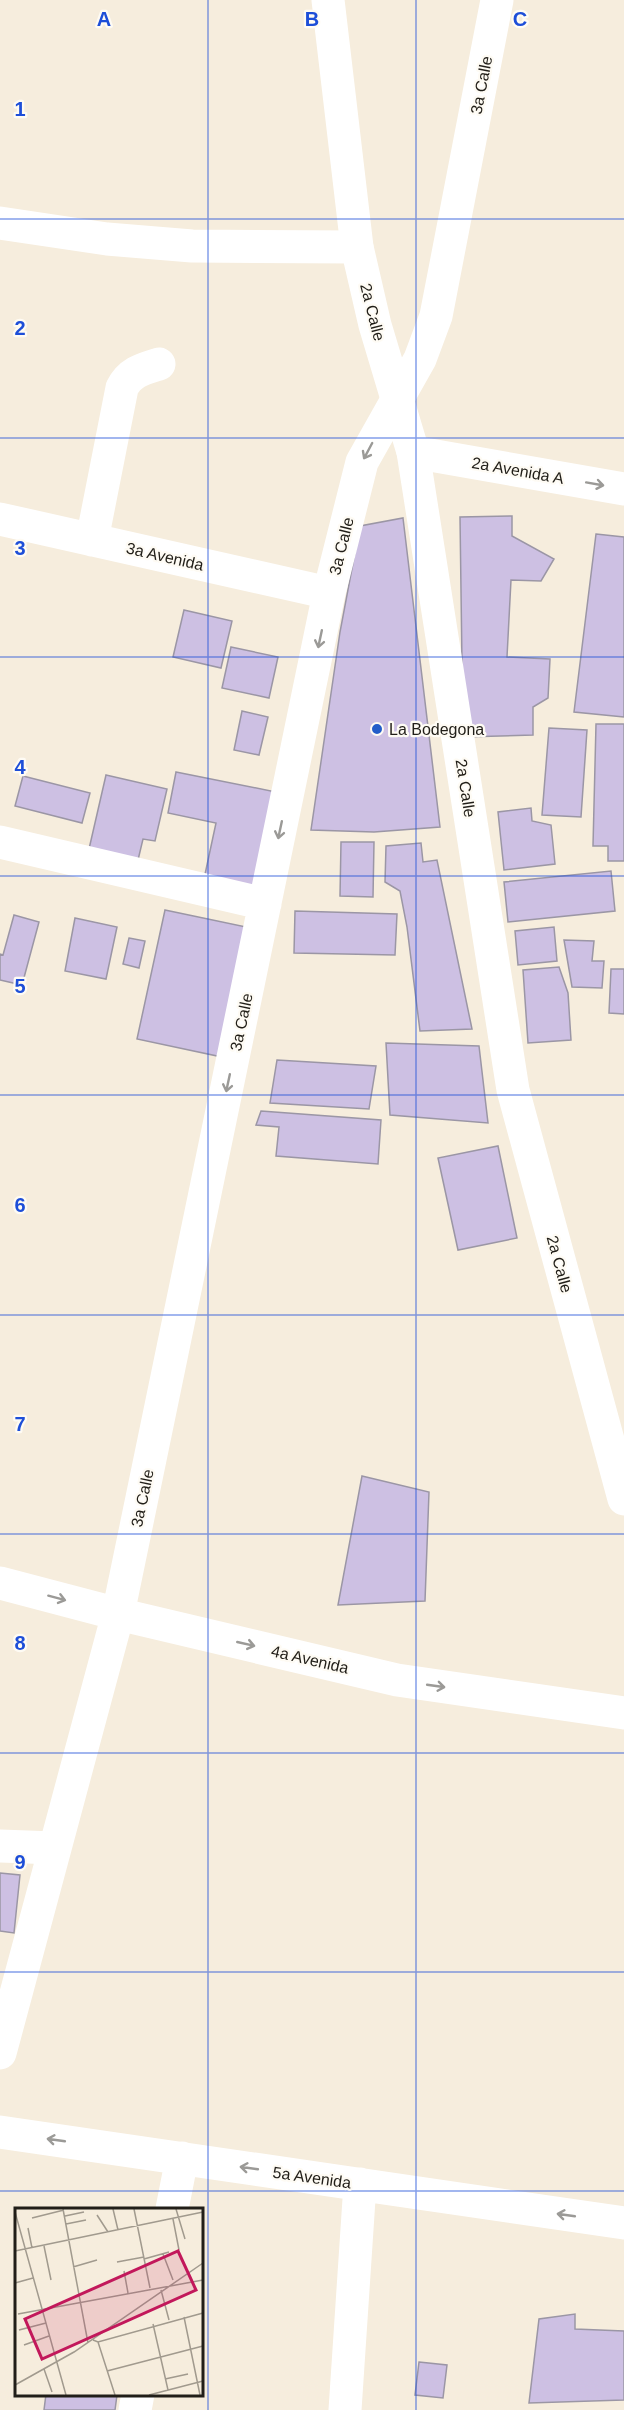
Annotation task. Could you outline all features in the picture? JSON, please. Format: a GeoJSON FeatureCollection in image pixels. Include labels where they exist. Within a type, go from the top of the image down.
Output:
{"type":"FeatureCollection","features":[{"type":"Feature","properties":{"kind":"street","name":"2a Calle"},"geometry":{"type":"LineString","coordinates":[[328,0],[357,247],[375,325],[413,452],[513,1090],[624,1499]]}},
{"type":"Feature","properties":{"kind":"street","name":"3a Calle"},"geometry":{"type":"LineString","coordinates":[[0,2053],[118,1614],[329,593],[362,462],[420,359],[436,316],[497,0]]}},
{"type":"Feature","properties":{"kind":"street"},"geometry":{"type":"LineString","coordinates":[[0,223],[107,239],[192,246],[357,247]]}},
{"type":"Feature","properties":{"kind":"street"},"geometry":{"type":"LineString","coordinates":[[92,540],[122,388],[127,379],[137,371],[159,364]]}},
{"type":"Feature","properties":{"kind":"street","name":"2a Avenida A"},"geometry":{"type":"LineString","coordinates":[[413,452],[624,489]]}},
{"type":"Feature","properties":{"kind":"street","name":"3a Avenida"},"geometry":{"type":"LineString","coordinates":[[0,519],[329,593]]}},
{"type":"Feature","properties":{"kind":"street"},"geometry":{"type":"LineString","coordinates":[[0,842],[265,904]]}},
{"type":"Feature","properties":{"kind":"street","name":"4a Avenida"},"geometry":{"type":"LineString","coordinates":[[0,1583],[118,1614],[397,1680],[624,1713]]}},
{"type":"Feature","properties":{"kind":"street"},"geometry":{"type":"LineString","coordinates":[[0,1846],[55,1848]]}},
{"type":"Feature","properties":{"kind":"street","name":"5a Avenida"},"geometry":{"type":"LineString","coordinates":[[0,2132],[624,2223]]}},
{"type":"Feature","properties":{"kind":"street"},"geometry":{"type":"LineString","coordinates":[[172,2208],[182,2158]]}},
{"type":"Feature","properties":{"kind":"street"},"geometry":{"type":"LineString","coordinates":[[345,2410],[360,2184]]}},
{"type":"Feature","properties":{"kind":"street"},"geometry":{"type":"LineString","coordinates":[[135,2410],[138,2395]]}},
{"type":"Feature","properties":{"kind":"building"},"geometry":{"type":"Polygon","coordinates":[[[512,516],[512,536],[554,559],[541,581],[511,580],[507,657],[550,659],[548,698],[533,707],[533,735],[463,737],[460,517],[512,516]]]}},
{"type":"Feature","properties":{"kind":"building","name":"La Bodegona"},"geometry":{"type":"Polygon","coordinates":[[[403,518],[440,827],[374,832],[311,830],[340,632],[360,526],[403,518]]]}},
{"type":"Feature","properties":{"kind":"building"},"geometry":{"type":"Polygon","coordinates":[[[596,534],[624,537],[624,717],[574,712],[596,534]]]}},
{"type":"Feature","properties":{"kind":"building"},"geometry":{"type":"Polygon","coordinates":[[[184,610],[232,621],[221,668],[173,657],[184,610]]]}},
{"type":"Feature","properties":{"kind":"building"},"geometry":{"type":"Polygon","coordinates":[[[231,647],[278,657],[269,698],[222,688],[231,647]]]}},
{"type":"Feature","properties":{"kind":"building"},"geometry":{"type":"Polygon","coordinates":[[[242,711],[268,717],[259,755],[234,750],[242,711]]]}},
{"type":"Feature","properties":{"kind":"building"},"geometry":{"type":"Polygon","coordinates":[[[596,724],[624,724],[624,861],[608,861],[608,846],[593,846],[596,724]]]}},
{"type":"Feature","properties":{"kind":"building"},"geometry":{"type":"Polygon","coordinates":[[[549,728],[587,730],[581,817],[542,815],[549,728]]]}},
{"type":"Feature","properties":{"kind":"building"},"geometry":{"type":"Polygon","coordinates":[[[176,772],[276,792],[256,889],[204,879],[216,823],[168,813],[176,772]]]}},
{"type":"Feature","properties":{"kind":"building"},"geometry":{"type":"Polygon","coordinates":[[[106,775],[167,789],[155,841],[143,839],[138,860],[89,849],[106,775]]]}},
{"type":"Feature","properties":{"kind":"building"},"geometry":{"type":"Polygon","coordinates":[[[23,776],[90,793],[82,823],[15,806],[23,776]]]}},
{"type":"Feature","properties":{"kind":"building"},"geometry":{"type":"Polygon","coordinates":[[[531,808],[532,821],[551,825],[555,864],[504,870],[498,812],[531,808]]]}},
{"type":"Feature","properties":{"kind":"building"},"geometry":{"type":"Polygon","coordinates":[[[341,842],[374,842],[373,897],[340,896],[341,842]]]}},
{"type":"Feature","properties":{"kind":"building"},"geometry":{"type":"Polygon","coordinates":[[[421,843],[423,862],[437,860],[472,1029],[420,1031],[407,927],[400,891],[385,882],[386,846],[421,843]]]}},
{"type":"Feature","properties":{"kind":"building"},"geometry":{"type":"Polygon","coordinates":[[[611,871],[615,911],[508,922],[504,882],[611,871]]]}},
{"type":"Feature","properties":{"kind":"building"},"geometry":{"type":"Polygon","coordinates":[[[165,910],[251,928],[222,1057],[137,1039],[165,910]]]}},
{"type":"Feature","properties":{"kind":"building"},"geometry":{"type":"Polygon","coordinates":[[[295,911],[397,914],[395,955],[294,953],[295,911]]]}},
{"type":"Feature","properties":{"kind":"building"},"geometry":{"type":"Polygon","coordinates":[[[14,915],[39,922],[22,985],[0,980],[0,954],[3,955],[14,915]]]}},
{"type":"Feature","properties":{"kind":"building"},"geometry":{"type":"Polygon","coordinates":[[[75,918],[117,927],[106,979],[65,971],[75,918]]]}},
{"type":"Feature","properties":{"kind":"building"},"geometry":{"type":"Polygon","coordinates":[[[554,927],[557,961],[518,965],[515,931],[554,927]]]}},
{"type":"Feature","properties":{"kind":"building"},"geometry":{"type":"Polygon","coordinates":[[[129,938],[145,941],[139,968],[123,964],[129,938]]]}},
{"type":"Feature","properties":{"kind":"building"},"geometry":{"type":"Polygon","coordinates":[[[564,940],[594,941],[592,961],[604,961],[602,988],[572,987],[564,940]]]}},
{"type":"Feature","properties":{"kind":"building"},"geometry":{"type":"Polygon","coordinates":[[[559,967],[568,993],[571,1040],[528,1043],[523,970],[559,967]]]}},
{"type":"Feature","properties":{"kind":"building"},"geometry":{"type":"Polygon","coordinates":[[[611,969],[624,969],[624,1014],[609,1013],[611,969]]]}},
{"type":"Feature","properties":{"kind":"building"},"geometry":{"type":"Polygon","coordinates":[[[386,1043],[479,1046],[488,1123],[390,1115],[386,1043]]]}},
{"type":"Feature","properties":{"kind":"building"},"geometry":{"type":"Polygon","coordinates":[[[277,1060],[376,1066],[369,1109],[270,1103],[277,1060]]]}},
{"type":"Feature","properties":{"kind":"building"},"geometry":{"type":"Polygon","coordinates":[[[261,1111],[381,1120],[378,1164],[276,1156],[279,1127],[256,1125],[261,1111]]]}},
{"type":"Feature","properties":{"kind":"building"},"geometry":{"type":"Polygon","coordinates":[[[498,1146],[517,1238],[458,1250],[438,1158],[498,1146]]]}},
{"type":"Feature","properties":{"kind":"building"},"geometry":{"type":"Polygon","coordinates":[[[362,1476],[429,1492],[425,1601],[338,1605],[362,1476]]]}},
{"type":"Feature","properties":{"kind":"building"},"geometry":{"type":"Polygon","coordinates":[[[0,1873],[20,1875],[14,1933],[0,1931],[0,1873]]]}},
{"type":"Feature","properties":{"kind":"building"},"geometry":{"type":"Polygon","coordinates":[[[575,2314],[575,2329],[624,2331],[624,2400],[529,2403],[539,2319],[575,2314]]]}},
{"type":"Feature","properties":{"kind":"building"},"geometry":{"type":"Polygon","coordinates":[[[419,2362],[447,2365],[443,2398],[415,2395],[419,2362]]]}},
{"type":"Feature","properties":{"kind":"building"},"geometry":{"type":"Polygon","coordinates":[[[46,2395],[117,2395],[115,2410],[44,2410],[46,2395]]]}},
{"type":"Feature","properties":{"kind":"place","name":"La Bodegona"},"geometry":{"type":"Point","coordinates":[377,729]}}]}
